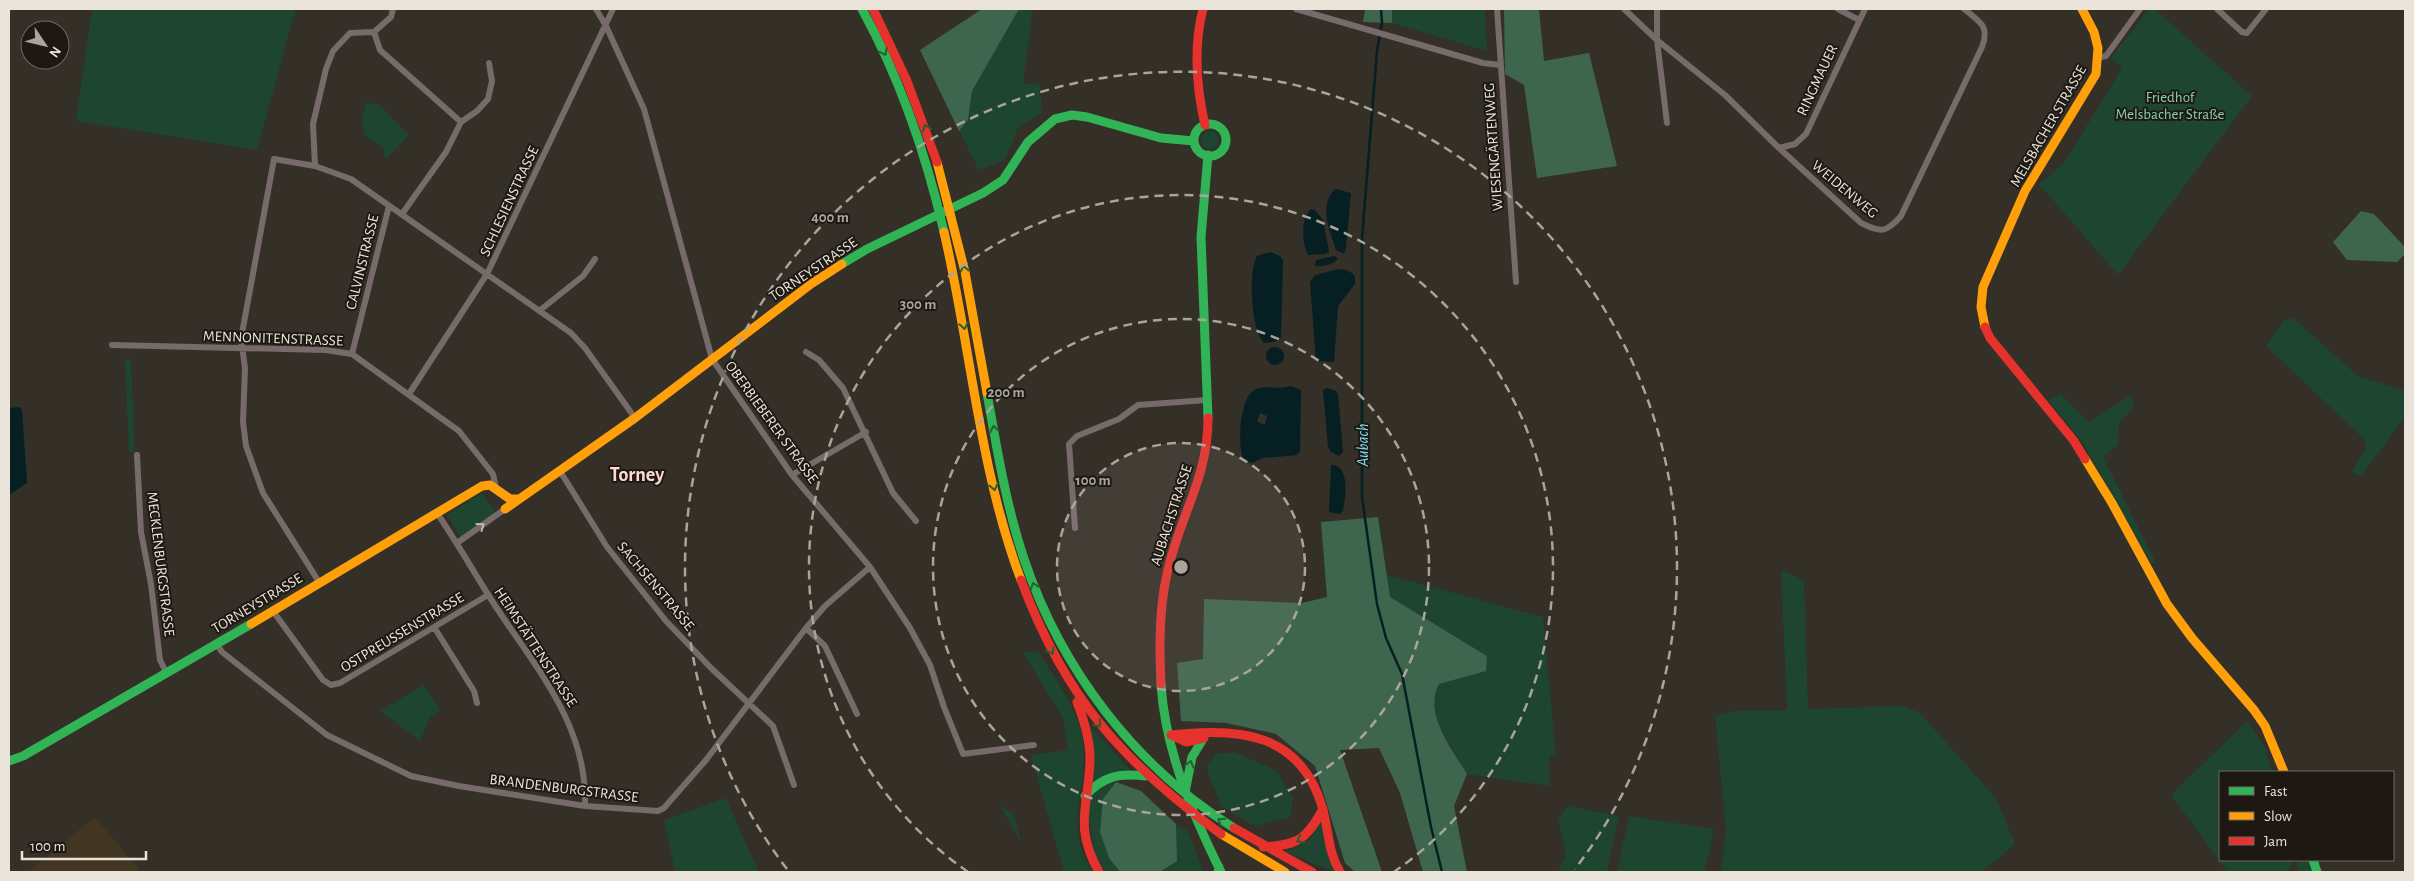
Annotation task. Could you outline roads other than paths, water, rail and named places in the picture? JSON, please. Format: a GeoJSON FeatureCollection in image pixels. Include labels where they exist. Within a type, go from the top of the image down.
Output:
{"type":"FeatureCollection","features":[{"type":"Feature","properties":{"kind":"main road"},"geometry":{"type":"LineString","coordinates":[[862,9],[905,97],[935,186],[960,304],[987,455],[1003,524],[1034,617],[1070,684],[1112,741],[1145,776],[1206,825],[1256,857],[1285,872]]}},
{"type":"Feature","properties":{"kind":"main road"},"geometry":{"type":"LineString","coordinates":[[873,9],[916,102],[942,174],[973,309],[1006,490],[1036,591],[1073,666],[1103,710],[1166,779],[1197,804],[1262,847],[1312,872]]}},
{"type":"Feature","properties":{"kind":"main road"},"geometry":{"type":"LineString","coordinates":[[1202,9],[1197,28],[1195,60],[1197,86],[1205,125]]}},
{"type":"Feature","properties":{"kind":"main road","name":"MELSBACHER STRASSE"},"geometry":{"type":"LineString","coordinates":[[2082,9],[2095,36],[2100,57],[2096,74],[2020,202],[1984,287],[1980,311],[1984,326],[2001,352],[2040,398],[2083,454],[2167,604],[2192,638],[2254,710],[2269,735],[2284,771]]}},
{"type":"Feature","properties":{"kind":"main road","name":"TORNEYSTRASSE"},"geometry":{"type":"LineString","coordinates":[[505,509],[635,418],[811,284],[867,249],[983,193],[1003,180],[1028,142],[1055,120],[1072,115],[1087,117],[1161,138],[1194,141]]}},
{"type":"Feature","properties":{"kind":"main road"},"geometry":{"type":"LineString","coordinates":[[1205,125],[1218,126],[1224,132],[1226,140],[1224,148],[1218,154],[1208,155],[1202,153],[1196,147],[1194,141],[1197,131],[1205,125]]}},
{"type":"Feature","properties":{"kind":"main road","name":"AUBACHSTRASSE"},"geometry":{"type":"LineString","coordinates":[[1208,155],[1202,192],[1201,242],[1207,447],[1192,501],[1168,568],[1162,598],[1159,642],[1160,683],[1164,711],[1185,792],[1219,870]]}},
{"type":"Feature","properties":{"kind":"main road","name":"TORNEYSTRASSE"},"geometry":{"type":"LineString","coordinates":[[9,761],[23,756],[167,674],[482,486],[490,485],[496,488]]}},
{"type":"Feature","properties":{"kind":"main road"},"geometry":{"type":"LineString","coordinates":[[496,488],[510,499],[519,499]]}},
{"type":"Feature","properties":{"kind":"main road"},"geometry":{"type":"LineString","coordinates":[[1070,684],[1089,741],[1090,759],[1084,797],[1083,832],[1087,848],[1100,872]]}},
{"type":"Feature","properties":{"kind":"main road"},"geometry":{"type":"LineString","coordinates":[[1171,735],[1197,731],[1247,733],[1261,737],[1284,749],[1311,779],[1323,809],[1332,861],[1340,872]]}},
{"type":"Feature","properties":{"kind":"main road"},"geometry":{"type":"LineString","coordinates":[[1171,735],[1186,742],[1203,739],[1219,732]]}},
{"type":"Feature","properties":{"kind":"main road"},"geometry":{"type":"LineString","coordinates":[[1185,792],[1189,762],[1197,745],[1203,739]]}},
{"type":"Feature","properties":{"kind":"main road"},"geometry":{"type":"LineString","coordinates":[[1084,797],[1101,779],[1114,774],[1145,776]]}},
{"type":"Feature","properties":{"kind":"main road"},"geometry":{"type":"LineString","coordinates":[[1262,847],[1286,846],[1305,838],[1312,830],[1323,809]]}},
{"type":"Feature","properties":{"kind":"street"},"geometry":{"type":"LineString","coordinates":[[315,166],[313,124],[332,51],[350,33],[374,32],[391,17],[393,9]]}},
{"type":"Feature","properties":{"kind":"street","name":"OBERBIEBERER STRASSE"},"geometry":{"type":"LineString","coordinates":[[596,9],[606,26],[644,109],[712,359],[792,475],[870,566],[910,628],[930,665],[963,754],[1034,745]]}},
{"type":"Feature","properties":{"kind":"street","name":"SCHLESIENSTRASSE"},"geometry":{"type":"LineString","coordinates":[[409,394],[487,274],[613,9]]}},
{"type":"Feature","properties":{"kind":"street"},"geometry":{"type":"LineString","coordinates":[[1296,9],[1483,63],[1500,65]]}},
{"type":"Feature","properties":{"kind":"street","name":"WIESENGÄRTENWEG"},"geometry":{"type":"LineString","coordinates":[[1497,9],[1516,282]]}},
{"type":"Feature","properties":{"kind":"street","name":"WEIDENWEG"},"geometry":{"type":"LineString","coordinates":[[1624,9],[1656,40],[1725,94],[1779,148],[1861,223],[1877,231],[1890,228],[1901,216],[1987,35],[1984,28],[1964,9]]}},
{"type":"Feature","properties":{"kind":"street"},"geometry":{"type":"LineString","coordinates":[[1657,9],[1656,40],[1667,123]]}},
{"type":"Feature","properties":{"kind":"street"},"geometry":{"type":"LineString","coordinates":[[1838,9],[1859,20]]}},
{"type":"Feature","properties":{"kind":"street","name":"RINGMAUER"},"geometry":{"type":"LineString","coordinates":[[1779,148],[1795,144],[1806,134],[1865,9]]}},
{"type":"Feature","properties":{"kind":"street"},"geometry":{"type":"LineString","coordinates":[[2100,57],[2106,56],[2140,9]]}},
{"type":"Feature","properties":{"kind":"street"},"geometry":{"type":"LineString","coordinates":[[2217,9],[2242,32],[2247,33],[2266,9]]}},
{"type":"Feature","properties":{"kind":"street"},"geometry":{"type":"LineString","coordinates":[[374,32],[380,50],[461,122]]}},
{"type":"Feature","properties":{"kind":"street"},"geometry":{"type":"LineString","coordinates":[[402,214],[446,152],[461,122],[477,111],[488,99],[492,81],[489,63]]}},
{"type":"Feature","properties":{"kind":"street"},"geometry":{"type":"LineString","coordinates":[[319,582],[263,493],[246,446],[243,422],[245,368],[241,339],[274,159],[315,166],[350,179],[571,333],[586,348],[635,418]]}},
{"type":"Feature","properties":{"kind":"street","name":"CALVINSTRASSE"},"geometry":{"type":"LineString","coordinates":[[352,354],[389,206]]}},
{"type":"Feature","properties":{"kind":"street"},"geometry":{"type":"LineString","coordinates":[[539,311],[584,276],[595,259]]}},
{"type":"Feature","properties":{"kind":"street","name":"MENNONITENSTRASSE"},"geometry":{"type":"LineString","coordinates":[[112,345],[325,350],[352,354],[459,432],[493,474],[496,488]]}},
{"type":"Feature","properties":{"kind":"street"},"geometry":{"type":"LineString","coordinates":[[806,352],[820,360],[843,388],[866,432],[893,493],[916,521]]}},
{"type":"Feature","properties":{"kind":"street"},"geometry":{"type":"LineString","coordinates":[[1075,528],[1069,444],[1076,436],[1119,419],[1138,405],[1207,400]]}},
{"type":"Feature","properties":{"kind":"street"},"geometry":{"type":"LineString","coordinates":[[792,475],[866,432]]}},
{"type":"Feature","properties":{"kind":"street","name":"MECKLENBURGSTRASSE"},"geometry":{"type":"LineString","coordinates":[[137,456],[141,532],[151,584],[160,660],[167,674]]}},
{"type":"Feature","properties":{"kind":"street","name":"SACHSENSTRASSE"},"geometry":{"type":"LineString","coordinates":[[560,471],[607,547],[666,621],[711,668],[773,726],[794,785]]}},
{"type":"Feature","properties":{"kind":"street","name":"TORNEYSTRASSE"},"geometry":{"type":"LineString","coordinates":[[457,543],[505,509]]}},
{"type":"Feature","properties":{"kind":"street","name":"HEIMSTÄTTENSTRASSE"},"geometry":{"type":"LineString","coordinates":[[437,513],[564,712],[579,752],[585,786],[585,806]]}},
{"type":"Feature","properties":{"kind":"street","name":"BRANDENBURGSTRASSE"},"geometry":{"type":"LineString","coordinates":[[216,644],[222,652],[326,735],[411,776],[459,786],[585,806],[658,811],[664,808],[706,760],[806,628],[825,606],[870,566]]}},
{"type":"Feature","properties":{"kind":"street","name":"OSTPREUSSENSTRASSE"},"geometry":{"type":"LineString","coordinates":[[273,611],[323,680],[330,685],[340,683],[488,595]]}},
{"type":"Feature","properties":{"kind":"street"},"geometry":{"type":"LineString","coordinates":[[434,627],[474,691],[477,703]]}},
{"type":"Feature","properties":{"kind":"street"},"geometry":{"type":"LineString","coordinates":[[806,628],[825,646],[857,714]]}},
{"type":"Feature","properties":{"kind":"water"},"geometry":{"type":"Polygon","coordinates":[[[1335,189],[1351,193],[1344,254],[1336,250],[1327,219],[1327,203],[1335,189]]]}},
{"type":"Feature","properties":{"kind":"water"},"geometry":{"type":"Polygon","coordinates":[[[1311,209],[1315,210],[1323,220],[1329,252],[1325,254],[1308,255],[1306,250],[1303,231],[1307,213],[1311,209]]]}},
{"type":"Feature","properties":{"kind":"water"},"geometry":{"type":"Polygon","coordinates":[[[1270,252],[1280,256],[1283,260],[1281,337],[1278,341],[1264,343],[1256,326],[1252,301],[1252,274],[1257,256],[1270,252]]]}},
{"type":"Feature","properties":{"kind":"water"},"geometry":{"type":"Polygon","coordinates":[[[1335,256],[1338,259],[1333,263],[1315,266],[1316,260],[1335,256]]]}},
{"type":"Feature","properties":{"kind":"water"},"geometry":{"type":"Polygon","coordinates":[[[1339,269],[1353,274],[1355,276],[1355,284],[1338,306],[1334,362],[1316,361],[1310,282],[1315,275],[1339,269]]]}},
{"type":"Feature","properties":{"kind":"water"},"geometry":{"type":"Polygon","coordinates":[[[1271,347],[1279,347],[1284,352],[1282,363],[1271,365],[1266,360],[1266,352],[1271,347]]]}},
{"type":"Feature","properties":{"kind":"water"},"geometry":{"type":"Polygon","coordinates":[[[1291,386],[1301,390],[1300,451],[1297,455],[1263,458],[1252,463],[1244,460],[1240,434],[1241,422],[1246,401],[1250,394],[1260,388],[1291,386]],[[1260,413],[1257,421],[1265,424],[1267,416],[1260,413]]]}},
{"type":"Feature","properties":{"kind":"water"},"geometry":{"type":"Polygon","coordinates":[[[1327,388],[1336,391],[1338,395],[1343,452],[1339,456],[1331,452],[1328,447],[1323,390],[1327,388]]]}},
{"type":"Feature","properties":{"kind":"water"},"geometry":{"type":"Polygon","coordinates":[[[19,407],[22,410],[27,483],[9,495],[9,408],[19,407]]]}},
{"type":"Feature","properties":{"kind":"water"},"geometry":{"type":"Polygon","coordinates":[[[1331,465],[1337,466],[1342,470],[1344,476],[1345,498],[1343,511],[1340,514],[1329,512],[1331,465]]]}},
{"type":"Feature","properties":{"kind":"waterway","name":"Aubach"},"geometry":{"type":"LineString","coordinates":[[1381,9],[1382,23],[1377,51],[1362,238],[1362,497],[1377,604],[1386,638],[1402,674],[1431,827],[1442,872]]}},
{"type":"Feature","properties":{"kind":"district","name":"Torney"},"geometry":{"type":"Point","coordinates":[637,474]}},
{"type":"Feature","properties":{"kind":"park label","name":"Friedhof Melsbacher Straße"},"geometry":{"type":"Point","coordinates":[2170,106]}}]}
